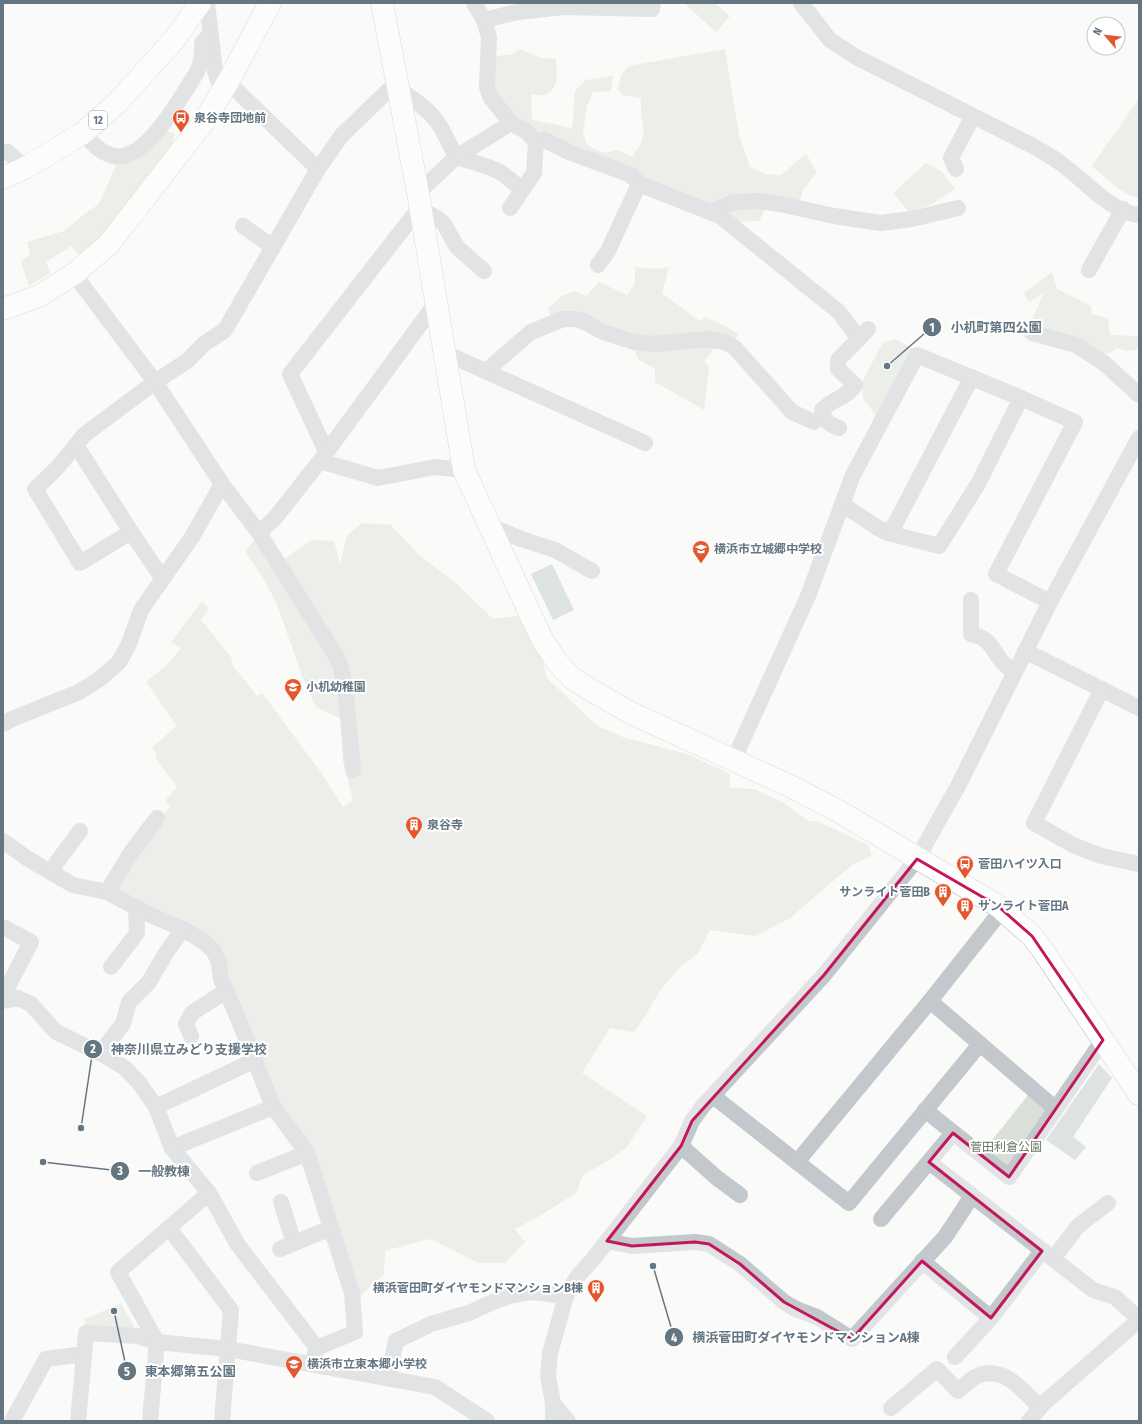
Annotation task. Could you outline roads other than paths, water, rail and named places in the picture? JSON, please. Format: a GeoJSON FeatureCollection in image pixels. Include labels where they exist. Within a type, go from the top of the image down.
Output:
{"type":"FeatureCollection","features":[{"type":"Feature","properties":{"kind":"street","name":"12"},"geometry":{"type":"LineString","coordinates":[[3,178],[25,168],[82,133],[116,104],[174,40],[200,3]]}},
{"type":"Feature","properties":{"kind":"street"},"geometry":{"type":"LineString","coordinates":[[207,3],[214,71],[218,81],[226,85],[318,169]]}},
{"type":"Feature","properties":{"kind":"street"},"geometry":{"type":"LineString","coordinates":[[3,309],[39,296],[74,274],[109,244],[205,120],[226,85],[270,3]]}},
{"type":"Feature","properties":{"kind":"street"},"geometry":{"type":"LineString","coordinates":[[382,3],[419,201],[464,470],[543,641],[557,662],[572,678],[589,690],[631,713],[734,759],[840,812],[998,906],[1032,936],[1139,1094]]}},
{"type":"Feature","properties":{"kind":"street"},"geometry":{"type":"LineString","coordinates":[[474,3],[484,20],[489,36],[487,86],[491,98],[511,123],[527,132],[536,142],[534,173],[510,208]]}},
{"type":"Feature","properties":{"kind":"street"},"geometry":{"type":"LineString","coordinates":[[484,20],[517,12],[564,7],[652,10],[653,3]]}},
{"type":"Feature","properties":{"kind":"street"},"geometry":{"type":"LineString","coordinates":[[801,3],[830,40],[856,57],[1033,146],[1060,162],[1090,188],[1113,204],[1132,214],[1139,215]]}},
{"type":"Feature","properties":{"kind":"street"},"geometry":{"type":"LineString","coordinates":[[82,133],[104,152],[114,156],[126,155],[137,150],[150,139],[163,123],[197,72],[202,57],[202,43],[210,34]]}},
{"type":"Feature","properties":{"kind":"street"},"geometry":{"type":"LineString","coordinates":[[398,86],[416,100],[434,118],[456,157],[504,174],[522,190]]}},
{"type":"Feature","properties":{"kind":"street"},"geometry":{"type":"LineString","coordinates":[[131,532],[80,563],[35,489],[56,469],[84,435],[155,382],[187,361],[204,344],[225,330],[318,169],[342,135],[398,86]]}},
{"type":"Feature","properties":{"kind":"street"},"geometry":{"type":"LineString","coordinates":[[956,169],[951,158],[973,116]]}},
{"type":"Feature","properties":{"kind":"street"},"geometry":{"type":"LineString","coordinates":[[464,470],[435,467],[378,478],[323,456],[290,374],[413,216],[419,201],[456,157],[511,123]]}},
{"type":"Feature","properties":{"kind":"street"},"geometry":{"type":"LineString","coordinates":[[536,142],[545,140],[569,152],[630,175],[639,184],[720,216],[839,312],[863,334],[838,360],[837,366],[838,369],[855,385],[850,393],[827,405],[822,410],[823,417],[827,423],[839,428]]}},
{"type":"Feature","properties":{"kind":"street"},"geometry":{"type":"LineString","coordinates":[[3,152],[8,152],[25,168]]}},
{"type":"Feature","properties":{"kind":"street"},"geometry":{"type":"LineString","coordinates":[[598,266],[608,251],[639,184]]}},
{"type":"Feature","properties":{"kind":"street"},"geometry":{"type":"LineString","coordinates":[[419,201],[444,224],[457,247],[484,272]]}},
{"type":"Feature","properties":{"kind":"street"},"geometry":{"type":"LineString","coordinates":[[710,212],[734,202],[759,201],[834,216],[880,223],[912,219],[958,208]]}},
{"type":"Feature","properties":{"kind":"street"},"geometry":{"type":"LineString","coordinates":[[1089,270],[1123,209]]}},
{"type":"Feature","properties":{"kind":"street"},"geometry":{"type":"LineString","coordinates":[[243,226],[273,247]]}},
{"type":"Feature","properties":{"kind":"street"},"geometry":{"type":"LineString","coordinates":[[74,274],[155,382],[222,484],[259,533],[336,656],[341,668],[345,687],[353,770]]}},
{"type":"Feature","properties":{"kind":"street"},"geometry":{"type":"LineString","coordinates":[[259,533],[275,518],[323,456],[436,303]]}},
{"type":"Feature","properties":{"kind":"street"},"geometry":{"type":"LineString","coordinates":[[486,371],[531,332],[563,319],[575,319],[585,322],[603,332],[634,342],[655,344],[707,339],[725,342],[735,348],[792,412],[814,422]]}},
{"type":"Feature","properties":{"kind":"street"},"geometry":{"type":"LineString","coordinates":[[1032,333],[1076,345],[1104,363],[1139,395]]}},
{"type":"Feature","properties":{"kind":"street"},"geometry":{"type":"LineString","coordinates":[[445,353],[645,443]]}},
{"type":"Feature","properties":{"kind":"street"},"geometry":{"type":"LineString","coordinates":[[734,759],[808,596],[853,475],[917,355],[972,377],[1075,422],[996,574],[1050,602]]}},
{"type":"Feature","properties":{"kind":"street"},"geometry":{"type":"LineString","coordinates":[[888,533],[895,524],[972,377]]}},
{"type":"Feature","properties":{"kind":"street"},"geometry":{"type":"LineString","coordinates":[[842,504],[888,533],[939,546],[978,484],[1021,398]]}},
{"type":"Feature","properties":{"kind":"street"},"geometry":{"type":"LineString","coordinates":[[553,1421],[553,1403],[548,1376],[550,1353],[566,1296],[577,1277],[681,1146],[692,1121],[703,1106],[824,975],[917,859],[958,786],[1050,602],[1139,438]]}},
{"type":"Feature","properties":{"kind":"street"},"geometry":{"type":"LineString","coordinates":[[76,445],[131,532],[163,579]]}},
{"type":"Feature","properties":{"kind":"street"},"geometry":{"type":"LineString","coordinates":[[3,724],[79,692],[101,678],[119,662],[129,644],[141,610],[192,537],[222,484]]}},
{"type":"Feature","properties":{"kind":"street"},"geometry":{"type":"LineString","coordinates":[[490,526],[520,539],[555,550],[592,571]]}},
{"type":"Feature","properties":{"kind":"street"},"geometry":{"type":"LineString","coordinates":[[971,600],[971,634],[983,637],[995,650],[1005,665],[1015,672]]}},
{"type":"Feature","properties":{"kind":"street"},"geometry":{"type":"LineString","coordinates":[[1025,651],[1139,708]]}},
{"type":"Feature","properties":{"kind":"street"},"geometry":{"type":"LineString","coordinates":[[1102,689],[1034,824],[1073,846],[1101,856],[1139,864]]}},
{"type":"Feature","properties":{"kind":"street"},"geometry":{"type":"LineString","coordinates":[[107,892],[132,850],[157,818]]}},
{"type":"Feature","properties":{"kind":"street"},"geometry":{"type":"LineString","coordinates":[[51,872],[80,831]]}},
{"type":"Feature","properties":{"kind":"street"},"geometry":{"type":"LineString","coordinates":[[3,841],[28,859],[74,885],[107,892],[136,908],[183,930],[204,942],[213,950],[219,962],[221,979],[273,1107],[307,1153],[352,1293],[355,1332],[317,1348],[312,1364]]}},
{"type":"Feature","properties":{"kind":"street"},"geometry":{"type":"LineString","coordinates":[[111,967],[137,933],[136,908]]}},
{"type":"Feature","properties":{"kind":"street"},"geometry":{"type":"LineString","coordinates":[[797,1162],[930,1001],[1002,910]]}},
{"type":"Feature","properties":{"kind":"street"},"geometry":{"type":"LineString","coordinates":[[3,927],[31,942],[3,996]]}},
{"type":"Feature","properties":{"kind":"street"},"geometry":{"type":"LineString","coordinates":[[100,1053],[123,1024],[129,1002],[149,982],[166,953],[183,930]]}},
{"type":"Feature","properties":{"kind":"street"},"geometry":{"type":"LineString","coordinates":[[191,1036],[186,1024],[192,1012],[226,990]]}},
{"type":"Feature","properties":{"kind":"street"},"geometry":{"type":"LineString","coordinates":[[3,1001],[18,998],[31,1004],[56,1032],[100,1053],[125,1068],[140,1084],[156,1107],[172,1148],[209,1193],[238,1245],[317,1348]]}},
{"type":"Feature","properties":{"kind":"street"},"geometry":{"type":"LineString","coordinates":[[930,1001],[1056,1109]]}},
{"type":"Feature","properties":{"kind":"street"},"geometry":{"type":"LineString","coordinates":[[925,1110],[1009,1177],[1103,1040]]}},
{"type":"Feature","properties":{"kind":"street"},"geometry":{"type":"LineString","coordinates":[[713,1096],[849,1203],[980,1044]]}},
{"type":"Feature","properties":{"kind":"street"},"geometry":{"type":"LineString","coordinates":[[156,1107],[255,1060]]}},
{"type":"Feature","properties":{"kind":"street"},"geometry":{"type":"LineString","coordinates":[[172,1148],[273,1107]]}},
{"type":"Feature","properties":{"kind":"street"},"geometry":{"type":"LineString","coordinates":[[882,1218],[953,1133]]}},
{"type":"Feature","properties":{"kind":"street"},"geometry":{"type":"LineString","coordinates":[[681,1146],[717,1178],[740,1195]]}},
{"type":"Feature","properties":{"kind":"street"},"geometry":{"type":"LineString","coordinates":[[257,1173],[307,1153]]}},
{"type":"Feature","properties":{"kind":"street"},"geometry":{"type":"LineString","coordinates":[[891,1408],[937,1369],[958,1391],[975,1377],[986,1374],[1003,1375],[1019,1385],[1035,1416],[1044,1403],[1139,1320],[1115,1297],[1093,1290],[929,1162]]}},
{"type":"Feature","properties":{"kind":"street"},"geometry":{"type":"LineString","coordinates":[[150,1421],[157,1342],[118,1272],[209,1193]]}},
{"type":"Feature","properties":{"kind":"street"},"geometry":{"type":"LineString","coordinates":[[607,1241],[632,1246],[695,1242],[709,1244],[740,1264],[784,1302],[817,1318],[852,1339],[945,1237],[972,1196]]}},
{"type":"Feature","properties":{"kind":"street"},"geometry":{"type":"LineString","coordinates":[[281,1202],[287,1246],[331,1228]]}},
{"type":"Feature","properties":{"kind":"street"},"geometry":{"type":"LineString","coordinates":[[955,1358],[1048,1255],[1078,1226],[1108,1203]]}},
{"type":"Feature","properties":{"kind":"street"},"geometry":{"type":"LineString","coordinates":[[169,1228],[231,1310],[222,1421]]}},
{"type":"Feature","properties":{"kind":"street"},"geometry":{"type":"LineString","coordinates":[[922,1261],[991,1318]]}},
{"type":"Feature","properties":{"kind":"street"},"geometry":{"type":"LineString","coordinates":[[388,1378],[396,1341],[431,1324],[469,1313],[512,1295],[532,1292],[566,1296]]}},
{"type":"Feature","properties":{"kind":"street"},"geometry":{"type":"LineString","coordinates":[[78,1421],[86,1333],[138,1336],[157,1342],[228,1349],[435,1387],[467,1415],[487,1421]]}},
{"type":"Feature","properties":{"kind":"street"},"geometry":{"type":"LineString","coordinates":[[12,1421],[46,1359],[84,1354]]}},
{"type":"Feature","properties":{"kind":"street"},"geometry":{"type":"LineString","coordinates":[[553,1403],[568,1421]]}},
{"type":"Feature","properties":{"kind":"place","name":"泉谷寺団地前"},"geometry":{"type":"Point","coordinates":[181,133]}},
{"type":"Feature","properties":{"kind":"place","name":"小机町第四公園"},"geometry":{"type":"Point","coordinates":[887,366]}},
{"type":"Feature","properties":{"kind":"place","name":"横浜市立城郷中学校"},"geometry":{"type":"Point","coordinates":[701,564]}},
{"type":"Feature","properties":{"kind":"place","name":"小机幼稚園"},"geometry":{"type":"Point","coordinates":[293,702]}},
{"type":"Feature","properties":{"kind":"place","name":"泉谷寺"},"geometry":{"type":"Point","coordinates":[414,840]}},
{"type":"Feature","properties":{"kind":"place","name":"菅田ハイツ入口"},"geometry":{"type":"Point","coordinates":[965,879]}},
{"type":"Feature","properties":{"kind":"place","name":"サンライト菅田B"},"geometry":{"type":"Point","coordinates":[943,907]}},
{"type":"Feature","properties":{"kind":"place","name":"サンライト菅田A"},"geometry":{"type":"Point","coordinates":[965,921]}},
{"type":"Feature","properties":{"kind":"place","name":"神奈川県立みどり支援学校"},"geometry":{"type":"Point","coordinates":[81,1128]}},
{"type":"Feature","properties":{"kind":"place","name":"一般教棟"},"geometry":{"type":"Point","coordinates":[43,1162]}},
{"type":"Feature","properties":{"kind":"place","name":"横浜菅田町ダイヤモンドマンションA棟"},"geometry":{"type":"Point","coordinates":[653,1266]}},
{"type":"Feature","properties":{"kind":"place","name":"横浜菅田町ダイヤモンドマンションB棟"},"geometry":{"type":"Point","coordinates":[596,1303]}},
{"type":"Feature","properties":{"kind":"place","name":"東本郷第五公園"},"geometry":{"type":"Point","coordinates":[114,1311]}},
{"type":"Feature","properties":{"kind":"place","name":"横浜市立東本郷小学校"},"geometry":{"type":"Point","coordinates":[294,1379]}},
{"type":"Feature","properties":{"kind":"park label","name":"菅田利倉公園"},"geometry":{"type":"Point","coordinates":[1006,1147]}}]}
